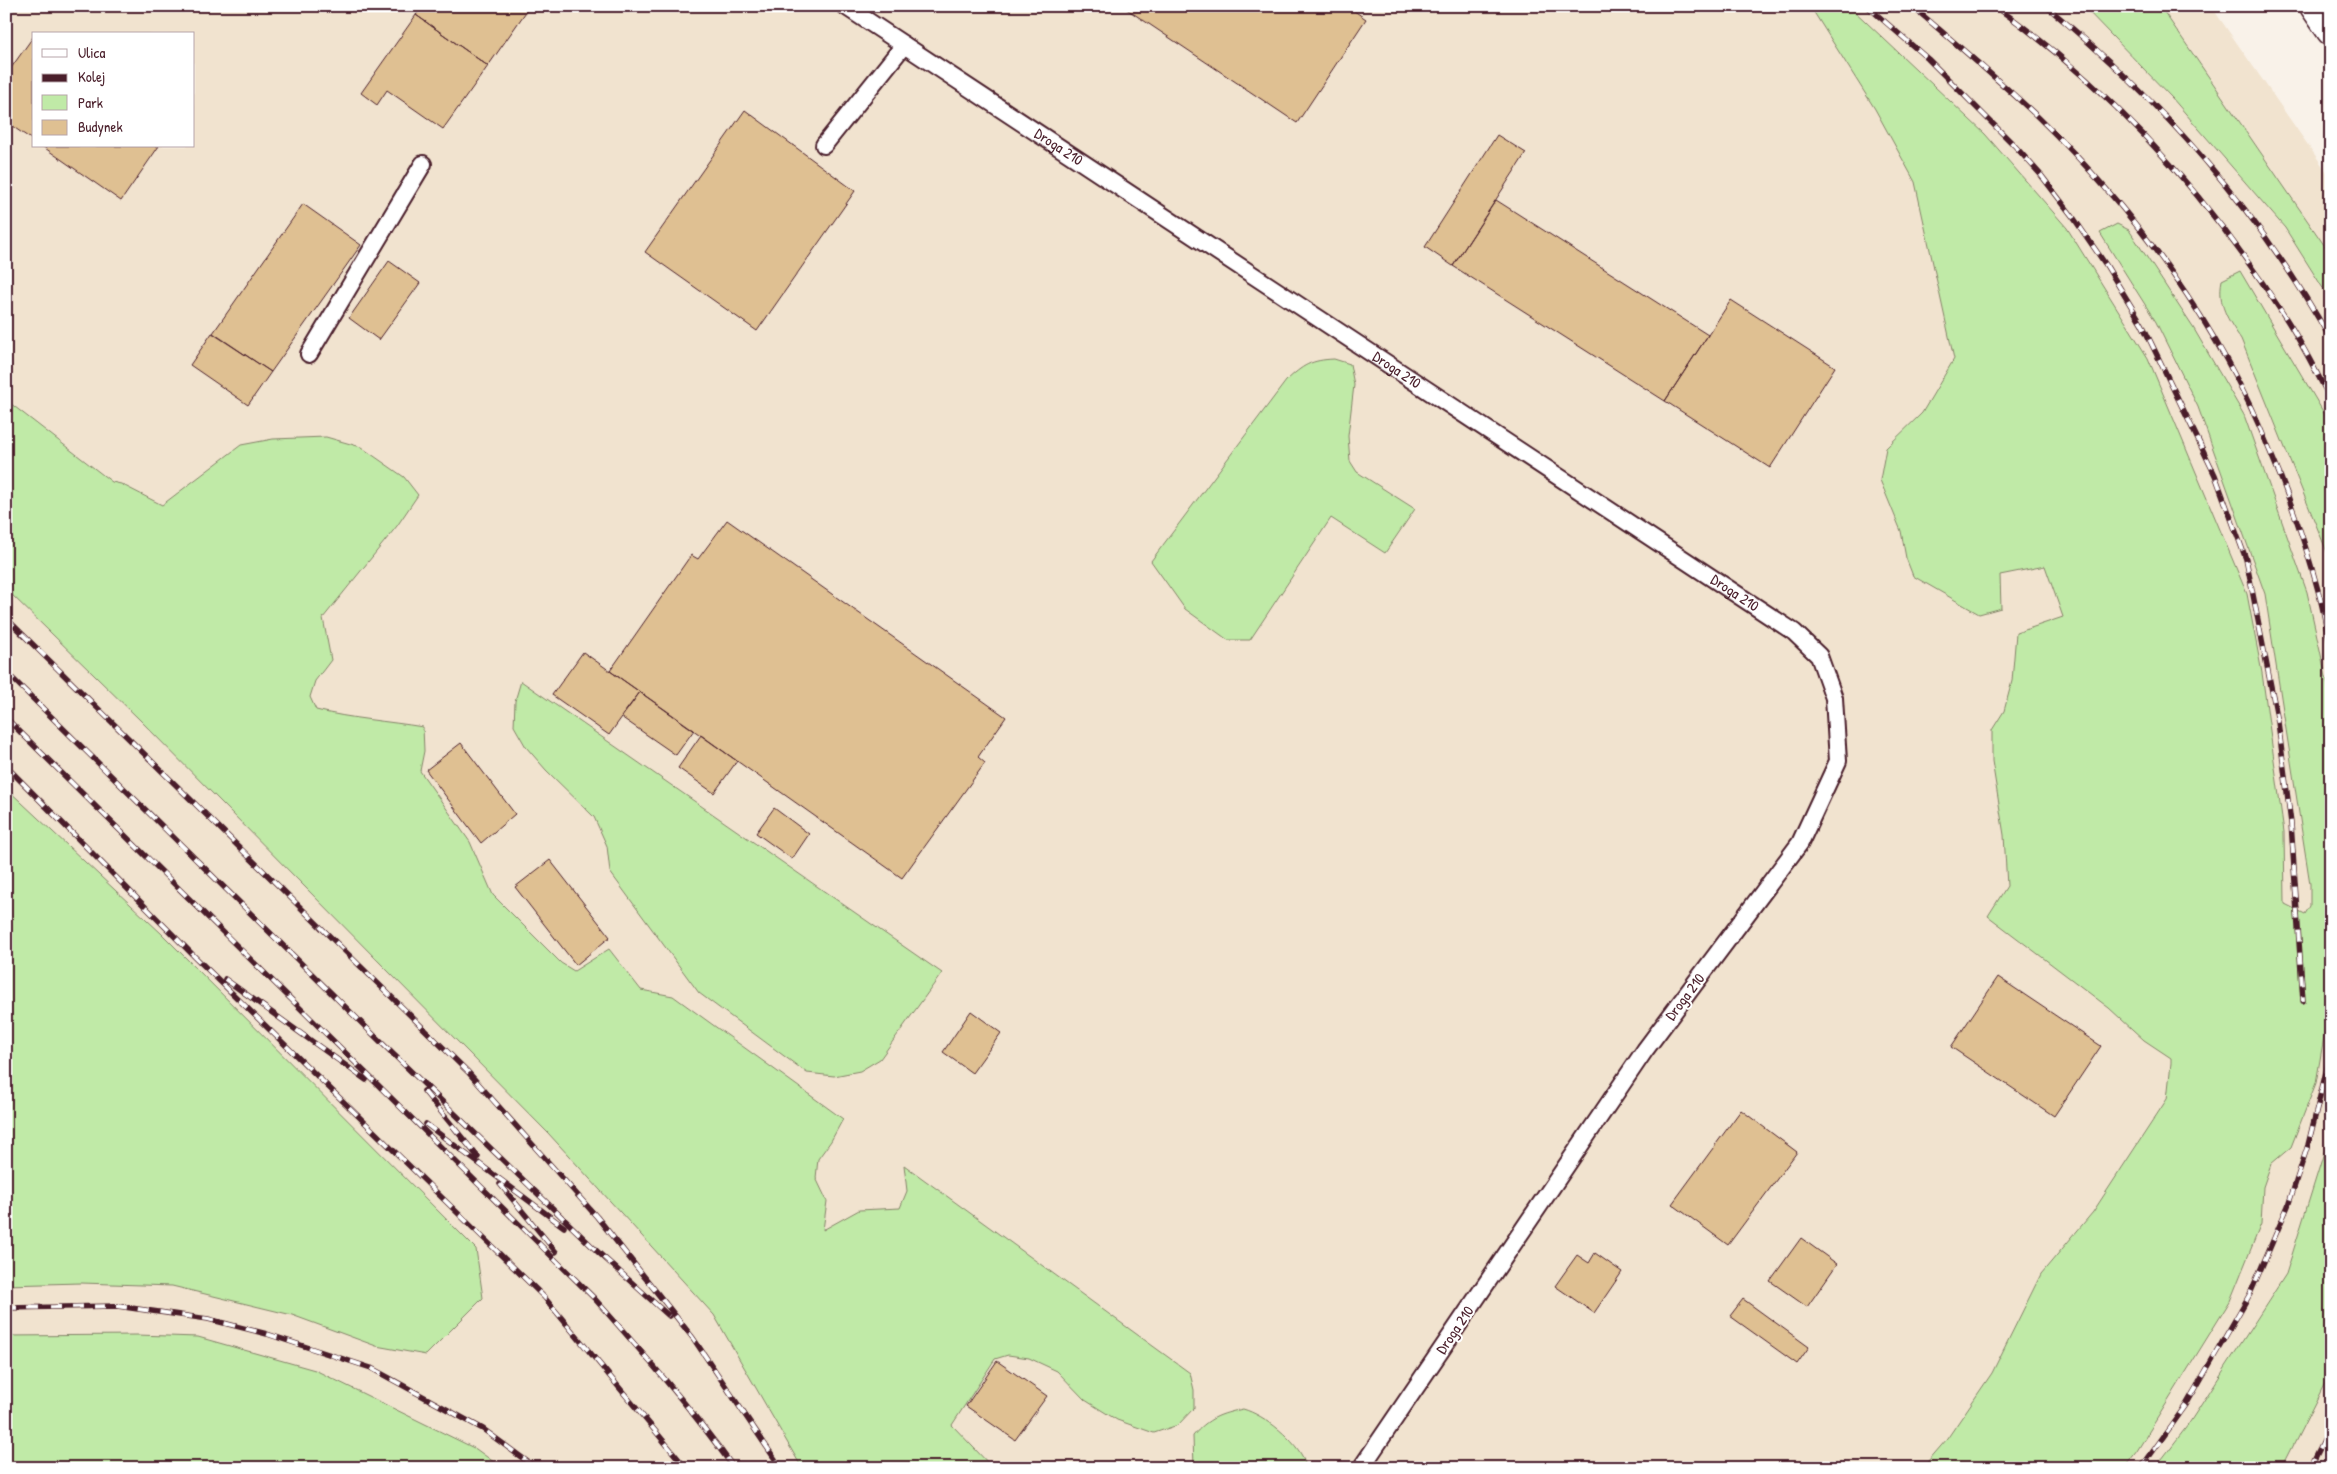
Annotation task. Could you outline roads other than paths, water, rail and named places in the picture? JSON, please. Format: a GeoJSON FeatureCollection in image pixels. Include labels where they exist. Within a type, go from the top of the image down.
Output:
{"type":"FeatureCollection","features":[{"type":"Feature","properties":{"kind":"main road"},"geometry":{"type":"LineString","coordinates":[[2314,6],[2331,31]]}},
{"type":"Feature","properties":{"kind":"lane","name":"Droga 210"},"geometry":{"type":"LineString","coordinates":[[845,6],[1794,632],[1819,656],[1834,698],[1838,762],[1800,843],[1645,1050],[1361,1468]]}},
{"type":"Feature","properties":{"kind":"lane"},"geometry":{"type":"LineString","coordinates":[[824,146],[904,45]]}},
{"type":"Feature","properties":{"kind":"lane"},"geometry":{"type":"LineString","coordinates":[[310,354],[423,164]]}},
{"type":"Feature","properties":{"kind":"railway"},"geometry":{"type":"LineString","coordinates":[[1867,6],[1928,59],[2014,145],[2041,175],[2073,217],[2106,265],[2142,324],[2215,475],[2246,559],[2278,722],[2291,823],[2303,1001]]}},
{"type":"Feature","properties":{"kind":"railway"},"geometry":{"type":"LineString","coordinates":[[1912,6],[2008,89],[2074,154],[2141,231],[2200,314],[2249,403],[2283,484],[2297,520],[2314,576],[2331,647]]}},
{"type":"Feature","properties":{"kind":"railway"},"geometry":{"type":"LineString","coordinates":[[1995,6],[2038,38],[2118,109],[2190,187],[2224,229],[2285,317],[2331,400]]}},
{"type":"Feature","properties":{"kind":"railway"},"geometry":{"type":"LineString","coordinates":[[2046,6],[2129,80],[2168,119],[2239,201],[2302,291],[2331,340]]}},
{"type":"Feature","properties":{"kind":"railway"},"geometry":{"type":"LineString","coordinates":[[6,618],[468,1072],[597,1217],[693,1338],[781,1468]]}},
{"type":"Feature","properties":{"kind":"railway"},"geometry":{"type":"LineString","coordinates":[[6,672],[392,1053],[599,1253],[669,1316]]}},
{"type":"Feature","properties":{"kind":"railway"},"geometry":{"type":"LineString","coordinates":[[6,718],[594,1298],[684,1402],[734,1468]]}},
{"type":"Feature","properties":{"kind":"railway"},"geometry":{"type":"LineString","coordinates":[[6,766],[195,957],[544,1297],[686,1468]]}},
{"type":"Feature","properties":{"kind":"railway"},"geometry":{"type":"LineString","coordinates":[[225,979],[366,1080]]}},
{"type":"Feature","properties":{"kind":"railway"},"geometry":{"type":"LineString","coordinates":[[2141,1468],[2186,1405],[2250,1294],[2288,1206],[2308,1145],[2331,1052]]}},
{"type":"Feature","properties":{"kind":"railway"},"geometry":{"type":"LineString","coordinates":[[424,1091],[478,1157]]}},
{"type":"Feature","properties":{"kind":"railway"},"geometry":{"type":"LineString","coordinates":[[426,1124],[564,1227]]}},
{"type":"Feature","properties":{"kind":"railway"},"geometry":{"type":"LineString","coordinates":[[500,1184],[556,1252]]}},
{"type":"Feature","properties":{"kind":"railway"},"geometry":{"type":"LineString","coordinates":[[6,1308],[117,1306],[208,1319],[267,1334],[371,1368],[483,1429],[536,1468]]}},
{"type":"Feature","properties":{"kind":"railway"},"geometry":{"type":"LineString","coordinates":[[2310,1468],[2331,1426]]}}]}
